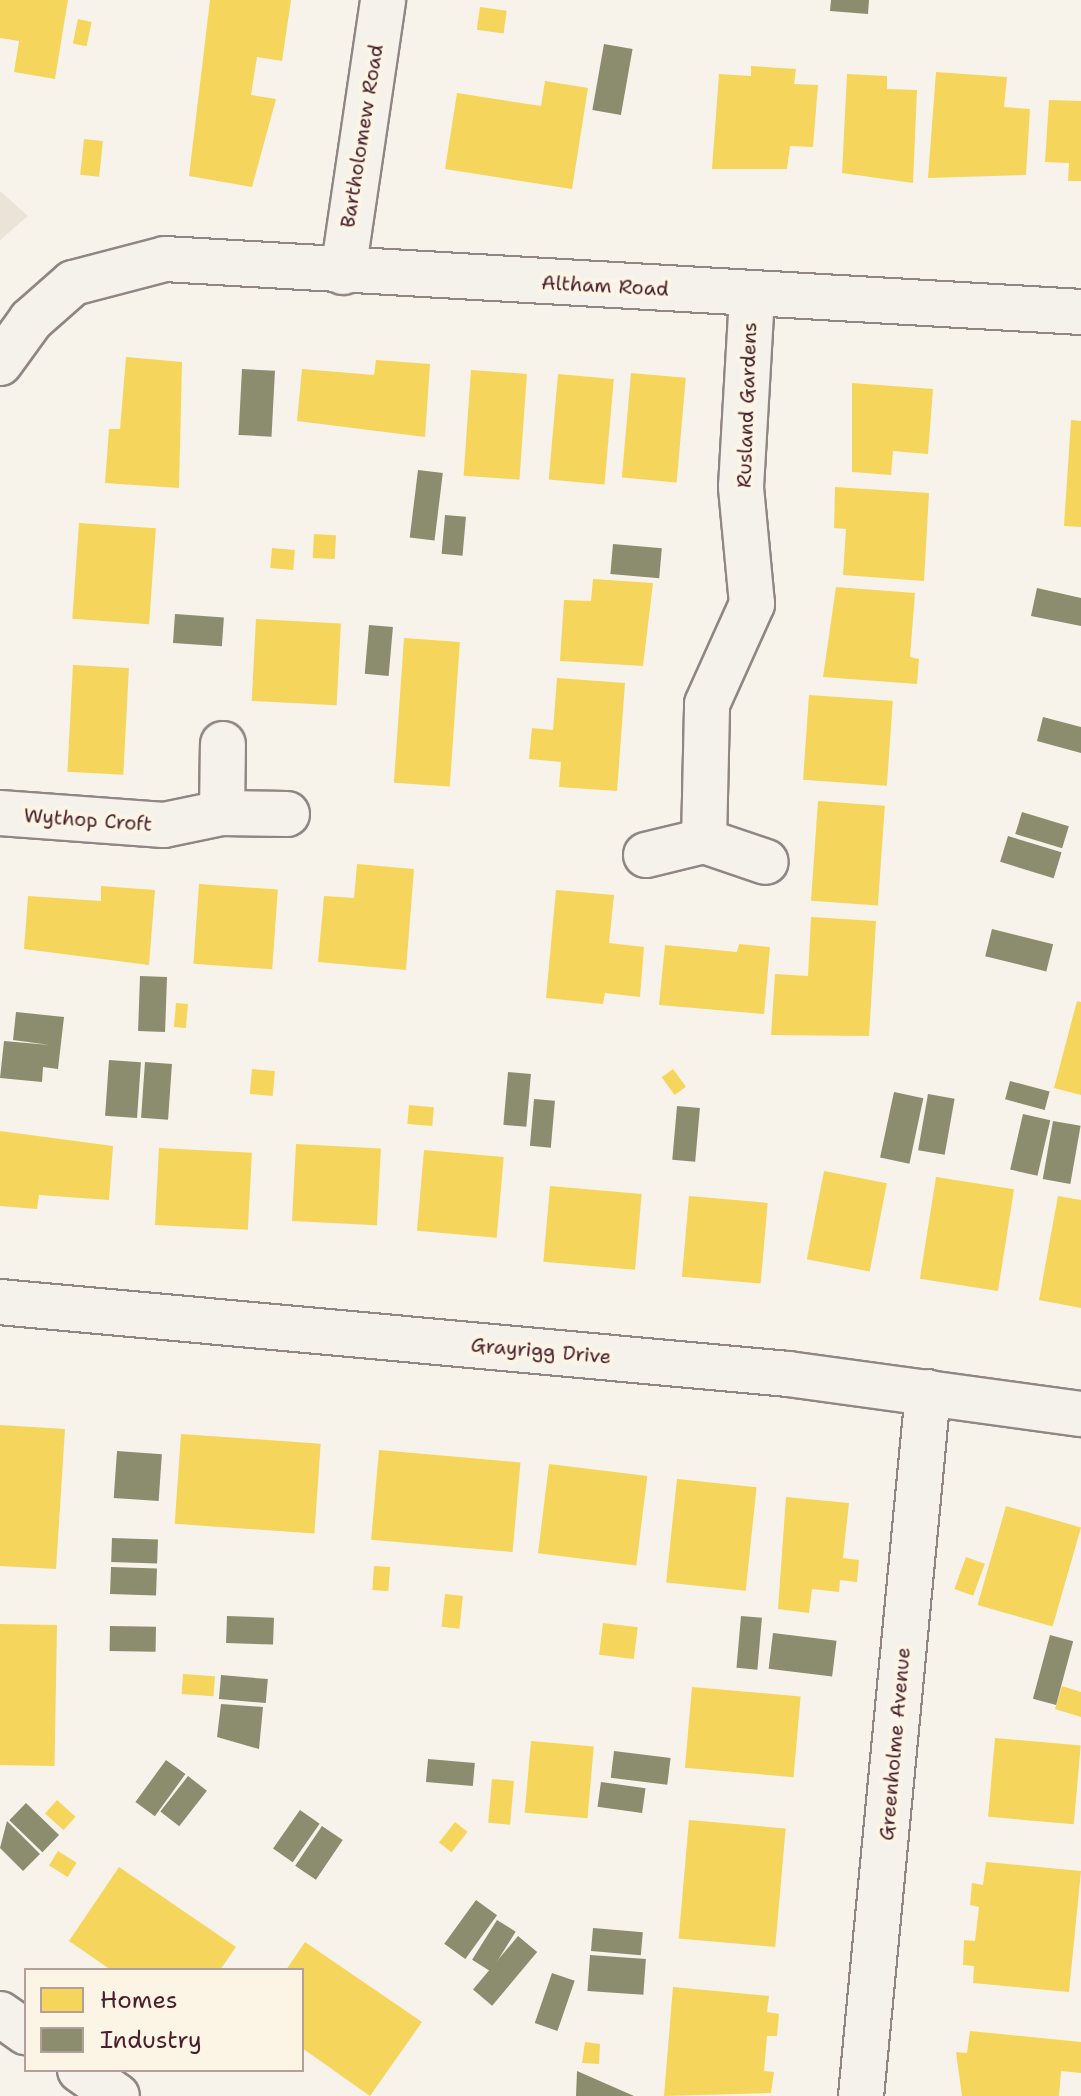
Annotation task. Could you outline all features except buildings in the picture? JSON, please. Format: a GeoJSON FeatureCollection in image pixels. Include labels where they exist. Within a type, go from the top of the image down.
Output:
{"type":"FeatureCollection","features":[{"type":"Feature","properties":{"kind":"street","name":"Bartholomew Road"},"geometry":{"type":"LineString","coordinates":[[343,272],[383,0]]}},
{"type":"Feature","properties":{"kind":"street","name":"Altham Road"},"geometry":{"type":"LineString","coordinates":[[0,363],[31,320],[73,283],[130,265],[165,259],[343,272],[1081,312]]}},
{"type":"Feature","properties":{"kind":"street","name":"Rusland Gardens"},"geometry":{"type":"LineString","coordinates":[[704,841],[707,704],[752,604],[741,487],[752,294]]}},
{"type":"Feature","properties":{"kind":"street"},"geometry":{"type":"LineString","coordinates":[[222,813],[223,744]]}},
{"type":"Feature","properties":{"kind":"street","name":"Wythop Croft"},"geometry":{"type":"LineString","coordinates":[[0,813],[164,825],[222,813],[287,814]]}},
{"type":"Feature","properties":{"kind":"street"},"geometry":{"type":"LineString","coordinates":[[646,855],[704,841],[766,862]]}},
{"type":"Feature","properties":{"kind":"street","name":"Grayrigg Drive"},"geometry":{"type":"LineString","coordinates":[[0,1302],[928,1392],[1081,1414]]}},
{"type":"Feature","properties":{"kind":"street","name":"Greenholme Avenue"},"geometry":{"type":"LineString","coordinates":[[861,2096],[928,1392]]}},
{"type":"Feature","properties":{"kind":"street"},"geometry":{"type":"LineString","coordinates":[[0,2014],[24,2031]]}},
{"type":"Feature","properties":{"kind":"street"},"geometry":{"type":"LineString","coordinates":[[83,2072],[117,2096]]}},
{"type":"Feature","properties":{"kind":"shaded area"},"geometry":{"type":"Polygon","coordinates":[[[0,191],[28,216],[0,240],[0,191]]]}}]}
